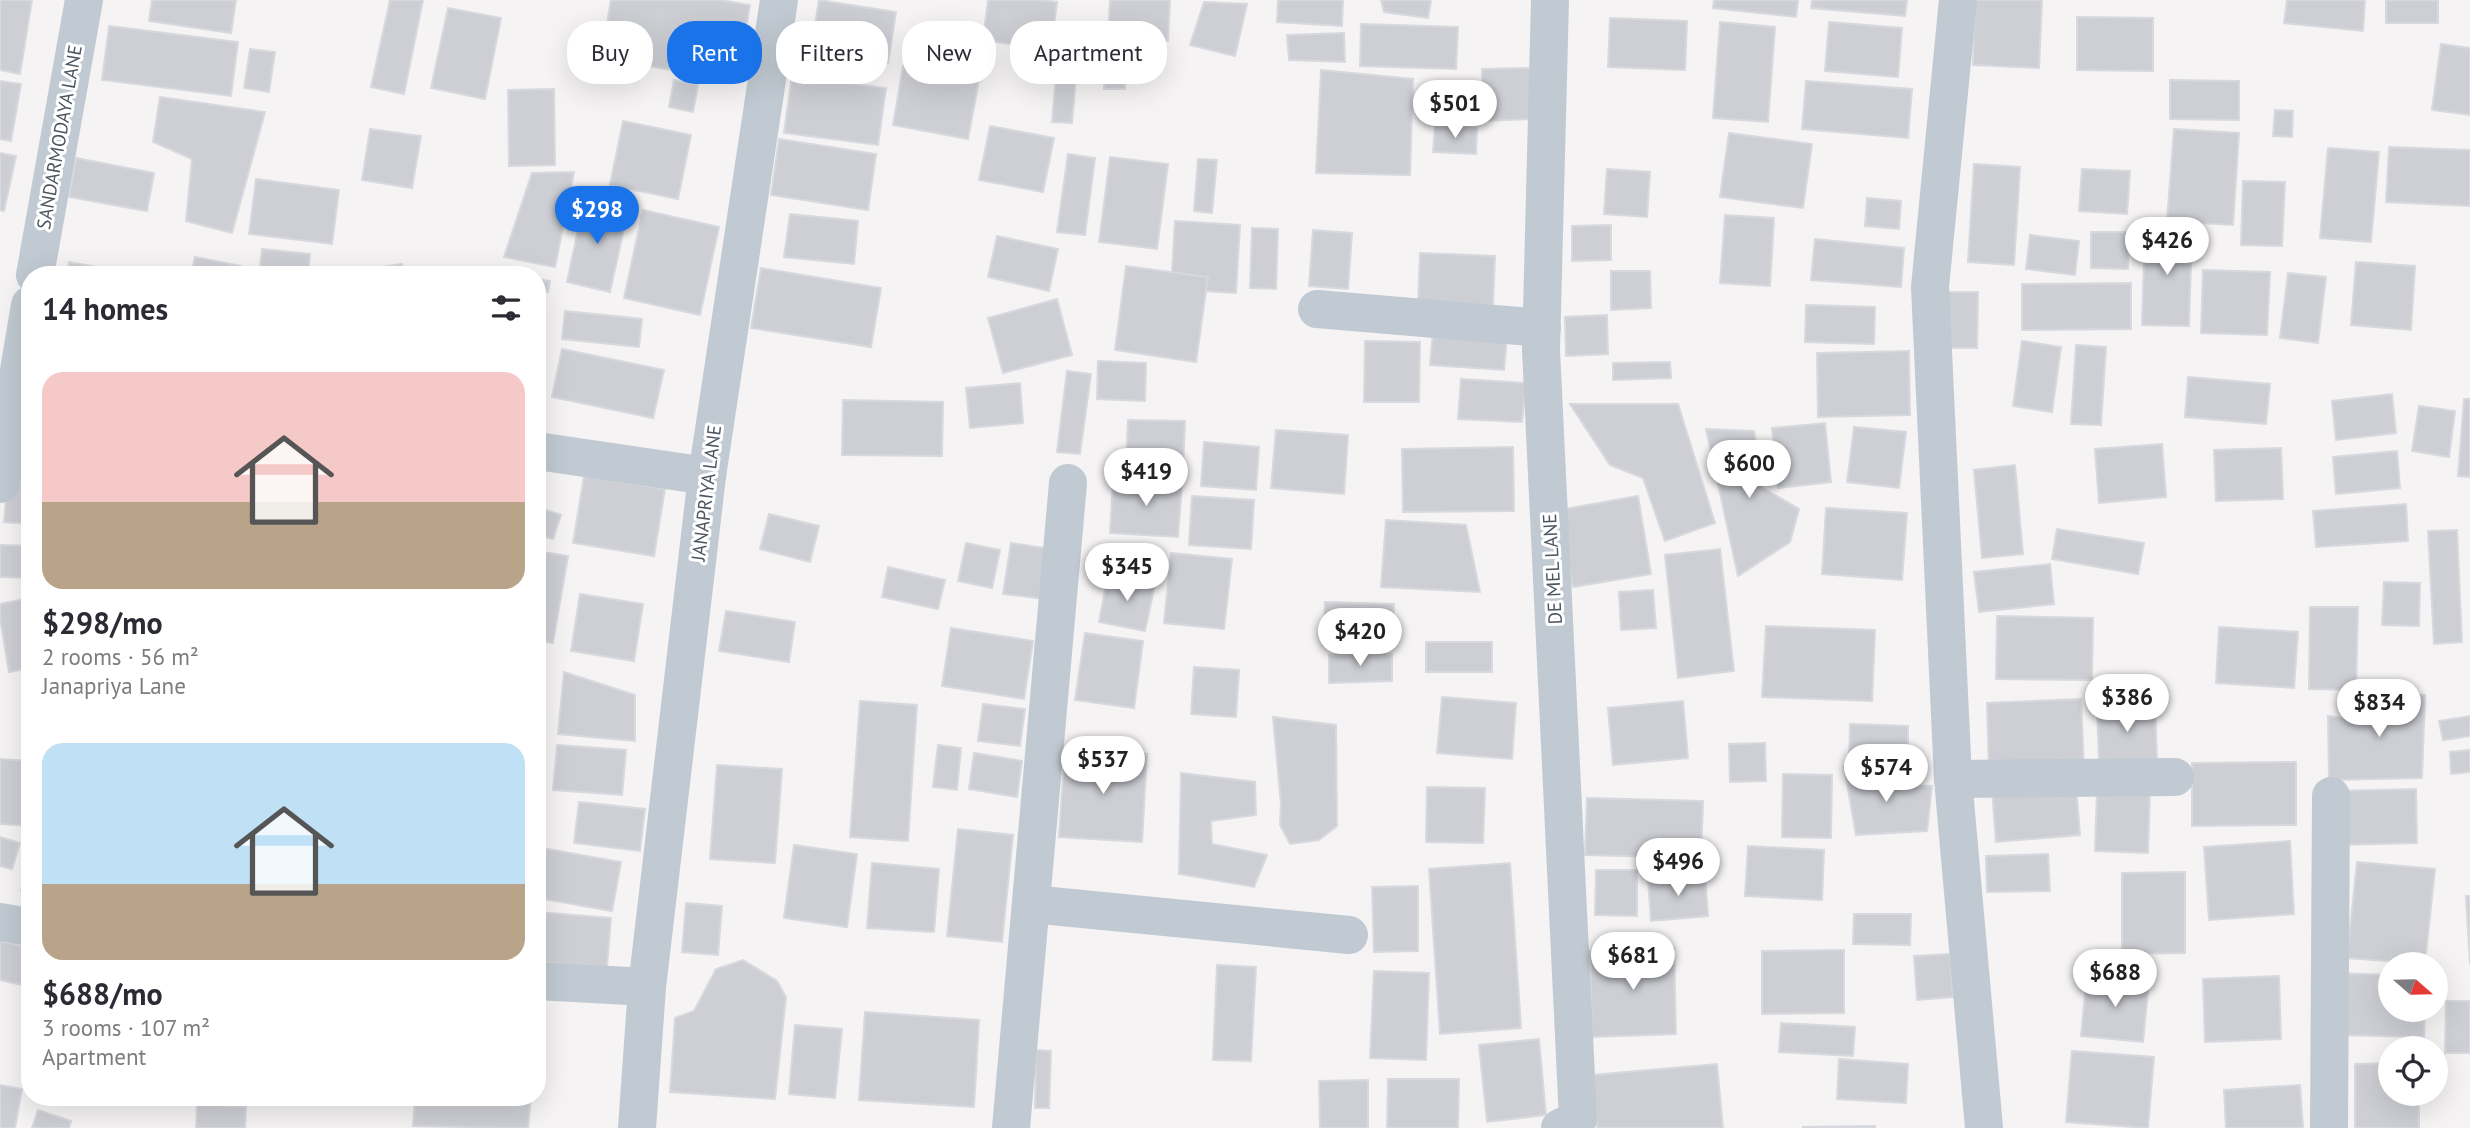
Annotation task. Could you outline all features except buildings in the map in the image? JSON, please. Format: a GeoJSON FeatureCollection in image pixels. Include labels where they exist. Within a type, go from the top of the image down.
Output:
{"type":"FeatureCollection","features":[{"type":"Feature","properties":{"kind":"street","name":"SANDARMODAYA LANE"},"geometry":{"type":"LineString","coordinates":[[37,266],[84,0]]}},
{"type":"Feature","properties":{"kind":"street","name":"JANAPRIYA LANE"},"geometry":{"type":"LineString","coordinates":[[638,1128],[647,987],[707,475],[779,0]]}},
{"type":"Feature","properties":{"kind":"street","name":"DE MEL LANE"},"geometry":{"type":"LineString","coordinates":[[1550,0],[1542,328],[1578,1119],[1560,1128]]}},
{"type":"Feature","properties":{"kind":"street"},"geometry":{"type":"LineString","coordinates":[[1958,0],[1930,287],[1953,779],[1984,1128]]}},
{"type":"Feature","properties":{"kind":"street"},"geometry":{"type":"LineString","coordinates":[[1317,309],[1542,328]]}},
{"type":"Feature","properties":{"kind":"street"},"geometry":{"type":"LineString","coordinates":[[0,484],[21,359]]}},
{"type":"Feature","properties":{"kind":"street"},"geometry":{"type":"LineString","coordinates":[[546,452],[707,475]]}},
{"type":"Feature","properties":{"kind":"street"},"geometry":{"type":"LineString","coordinates":[[1011,1128],[1069,483]]}},
{"type":"Feature","properties":{"kind":"street"},"geometry":{"type":"LineString","coordinates":[[1953,779],[2175,777]]}},
{"type":"Feature","properties":{"kind":"street"},"geometry":{"type":"LineString","coordinates":[[2329,1128],[2331,796]]}},
{"type":"Feature","properties":{"kind":"street"},"geometry":{"type":"LineString","coordinates":[[1031,904],[1349,935]]}},
{"type":"Feature","properties":{"kind":"street"},"geometry":{"type":"LineString","coordinates":[[0,922],[21,926]]}},
{"type":"Feature","properties":{"kind":"street"},"geometry":{"type":"LineString","coordinates":[[546,981],[647,987]]}}]}
